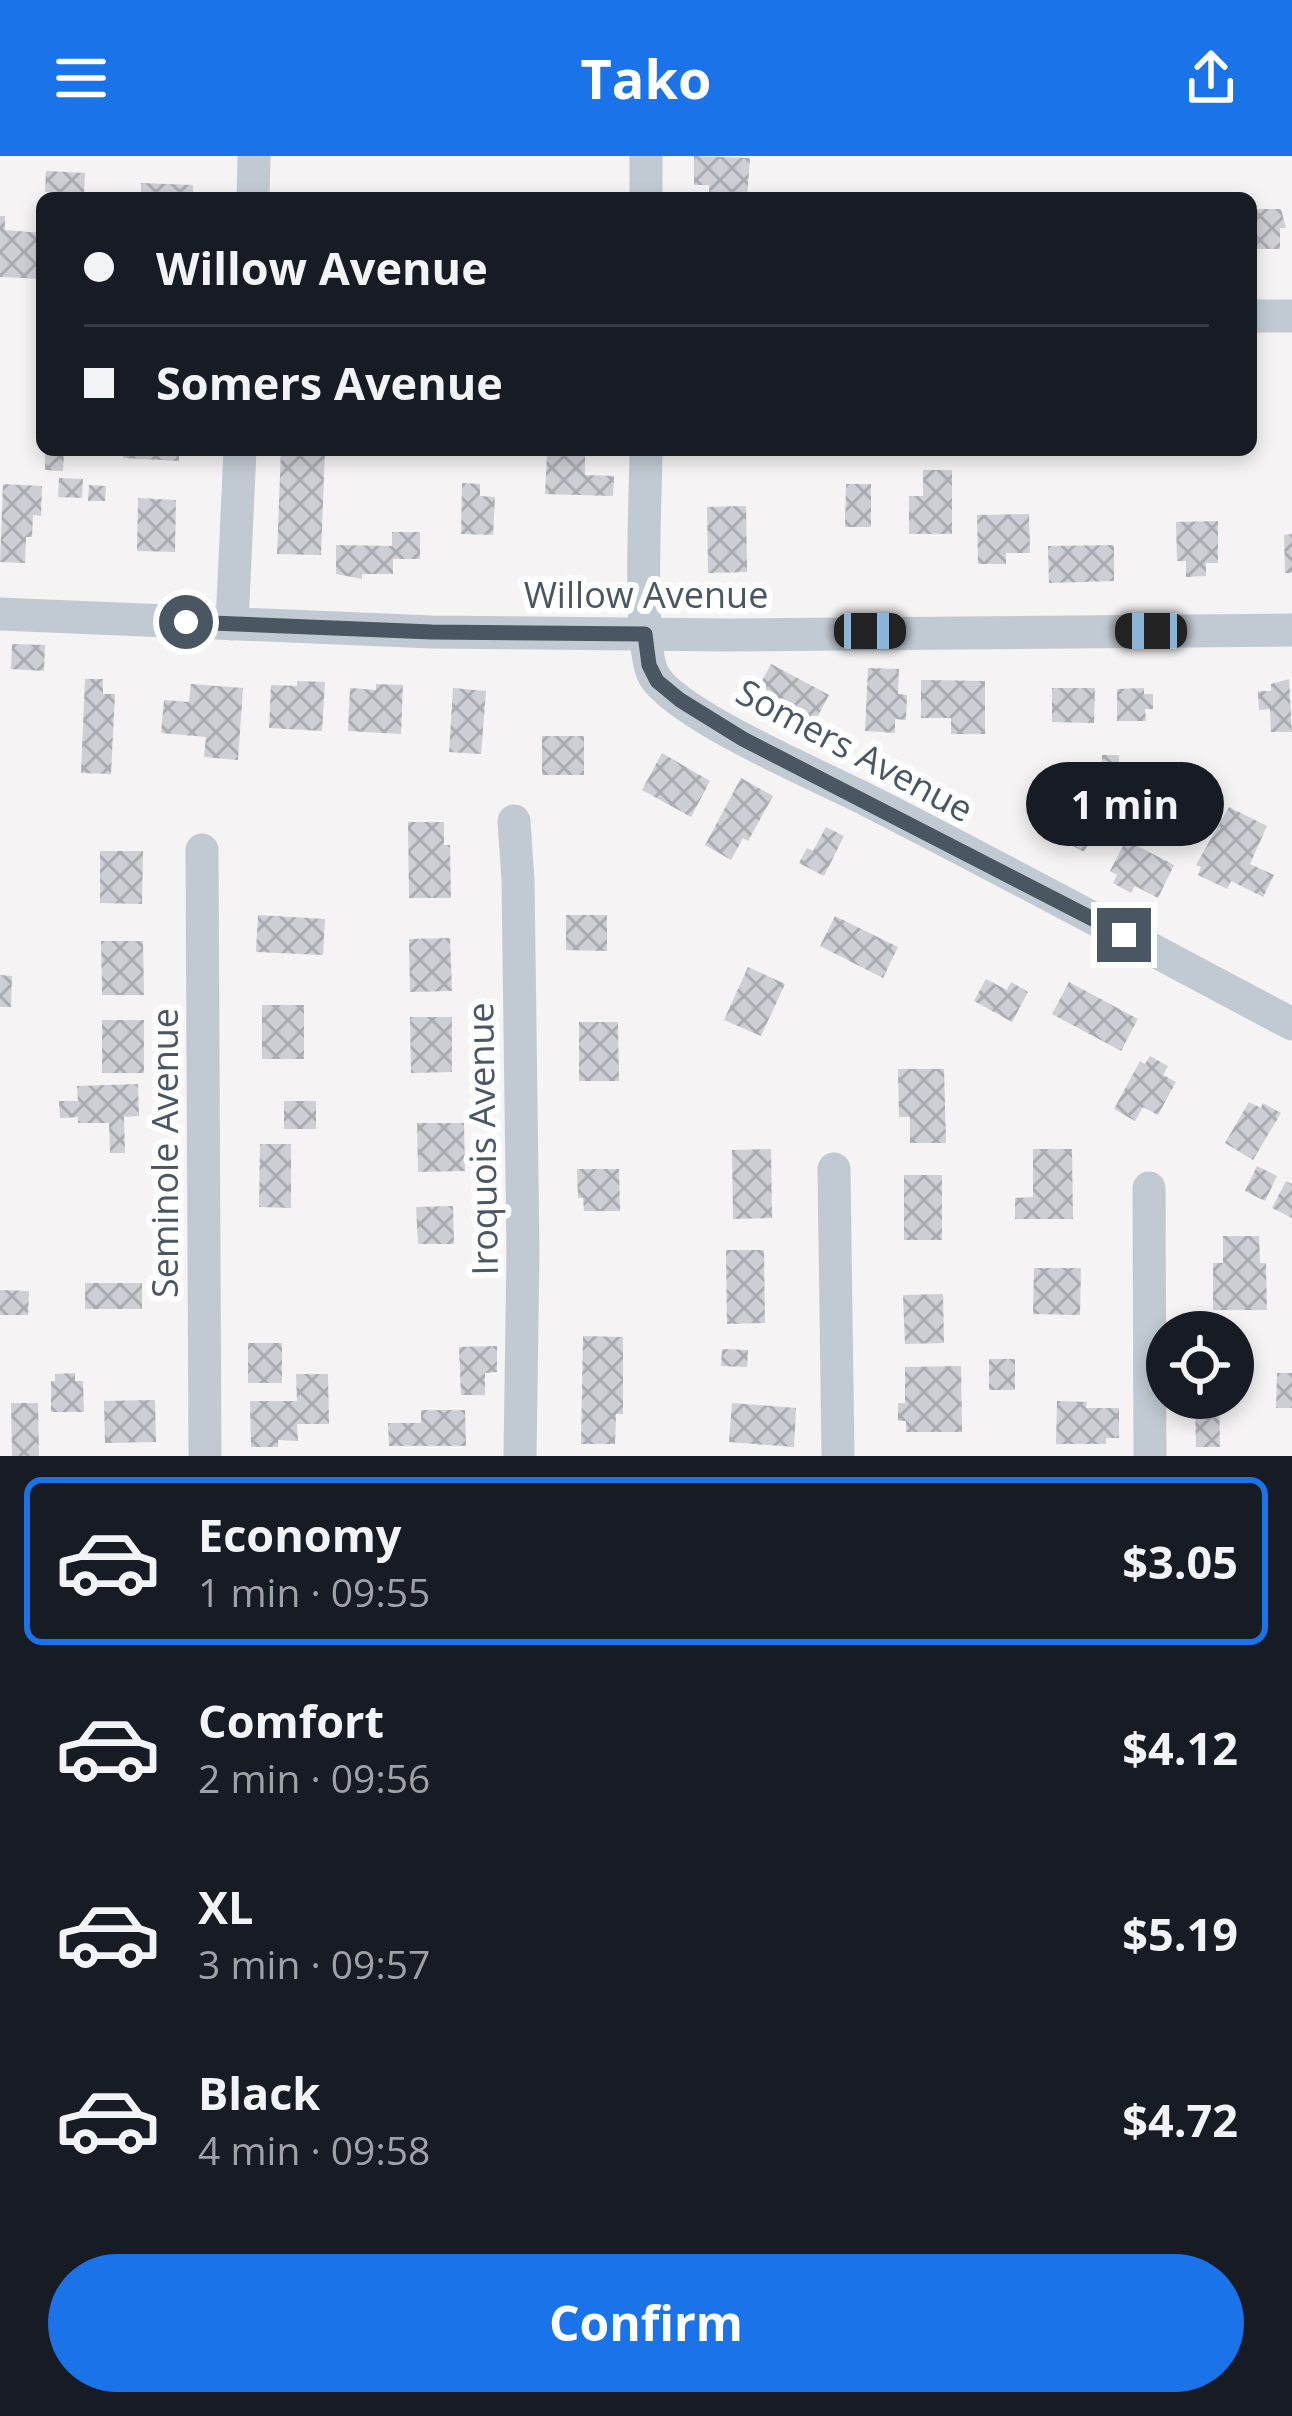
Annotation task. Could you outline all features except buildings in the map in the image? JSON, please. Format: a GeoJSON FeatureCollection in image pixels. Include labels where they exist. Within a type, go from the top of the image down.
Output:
{"type":"FeatureCollection","features":[{"type":"Feature","properties":{"kind":"street"},"geometry":{"type":"LineString","coordinates":[[253,192],[254,156]]}},
{"type":"Feature","properties":{"kind":"street"},"geometry":{"type":"LineString","coordinates":[[646,156],[646,192]]}},
{"type":"Feature","properties":{"kind":"street"},"geometry":{"type":"LineString","coordinates":[[1257,316],[1292,316]]}},
{"type":"Feature","properties":{"kind":"street"},"geometry":{"type":"LineString","coordinates":[[232,624],[241,456]]}},
{"type":"Feature","properties":{"kind":"street","name":"Somers Avenue"},"geometry":{"type":"LineString","coordinates":[[646,456],[645,634],[649,665],[657,681],[743,739],[1292,1024]]}},
{"type":"Feature","properties":{"kind":"street","name":"Willow Avenue"},"geometry":{"type":"LineString","coordinates":[[0,614],[432,632],[1292,630]]}},
{"type":"Feature","properties":{"kind":"street","name":"Iroquois Avenue"},"geometry":{"type":"LineString","coordinates":[[514,821],[523,1252],[520,1456]]}},
{"type":"Feature","properties":{"kind":"street","name":"Seminole Avenue"},"geometry":{"type":"LineString","coordinates":[[202,850],[205,1456]]}},
{"type":"Feature","properties":{"kind":"street"},"geometry":{"type":"LineString","coordinates":[[834,1169],[838,1456]]}},
{"type":"Feature","properties":{"kind":"street"},"geometry":{"type":"LineString","coordinates":[[1149,1188],[1150,1456]]}},
{"type":"Feature","properties":{"kind":"route"},"geometry":{"type":"LineString","coordinates":[[186,622],[645,634],[649,665],[657,681],[680,700],[743,739],[1124,935]]}}]}
